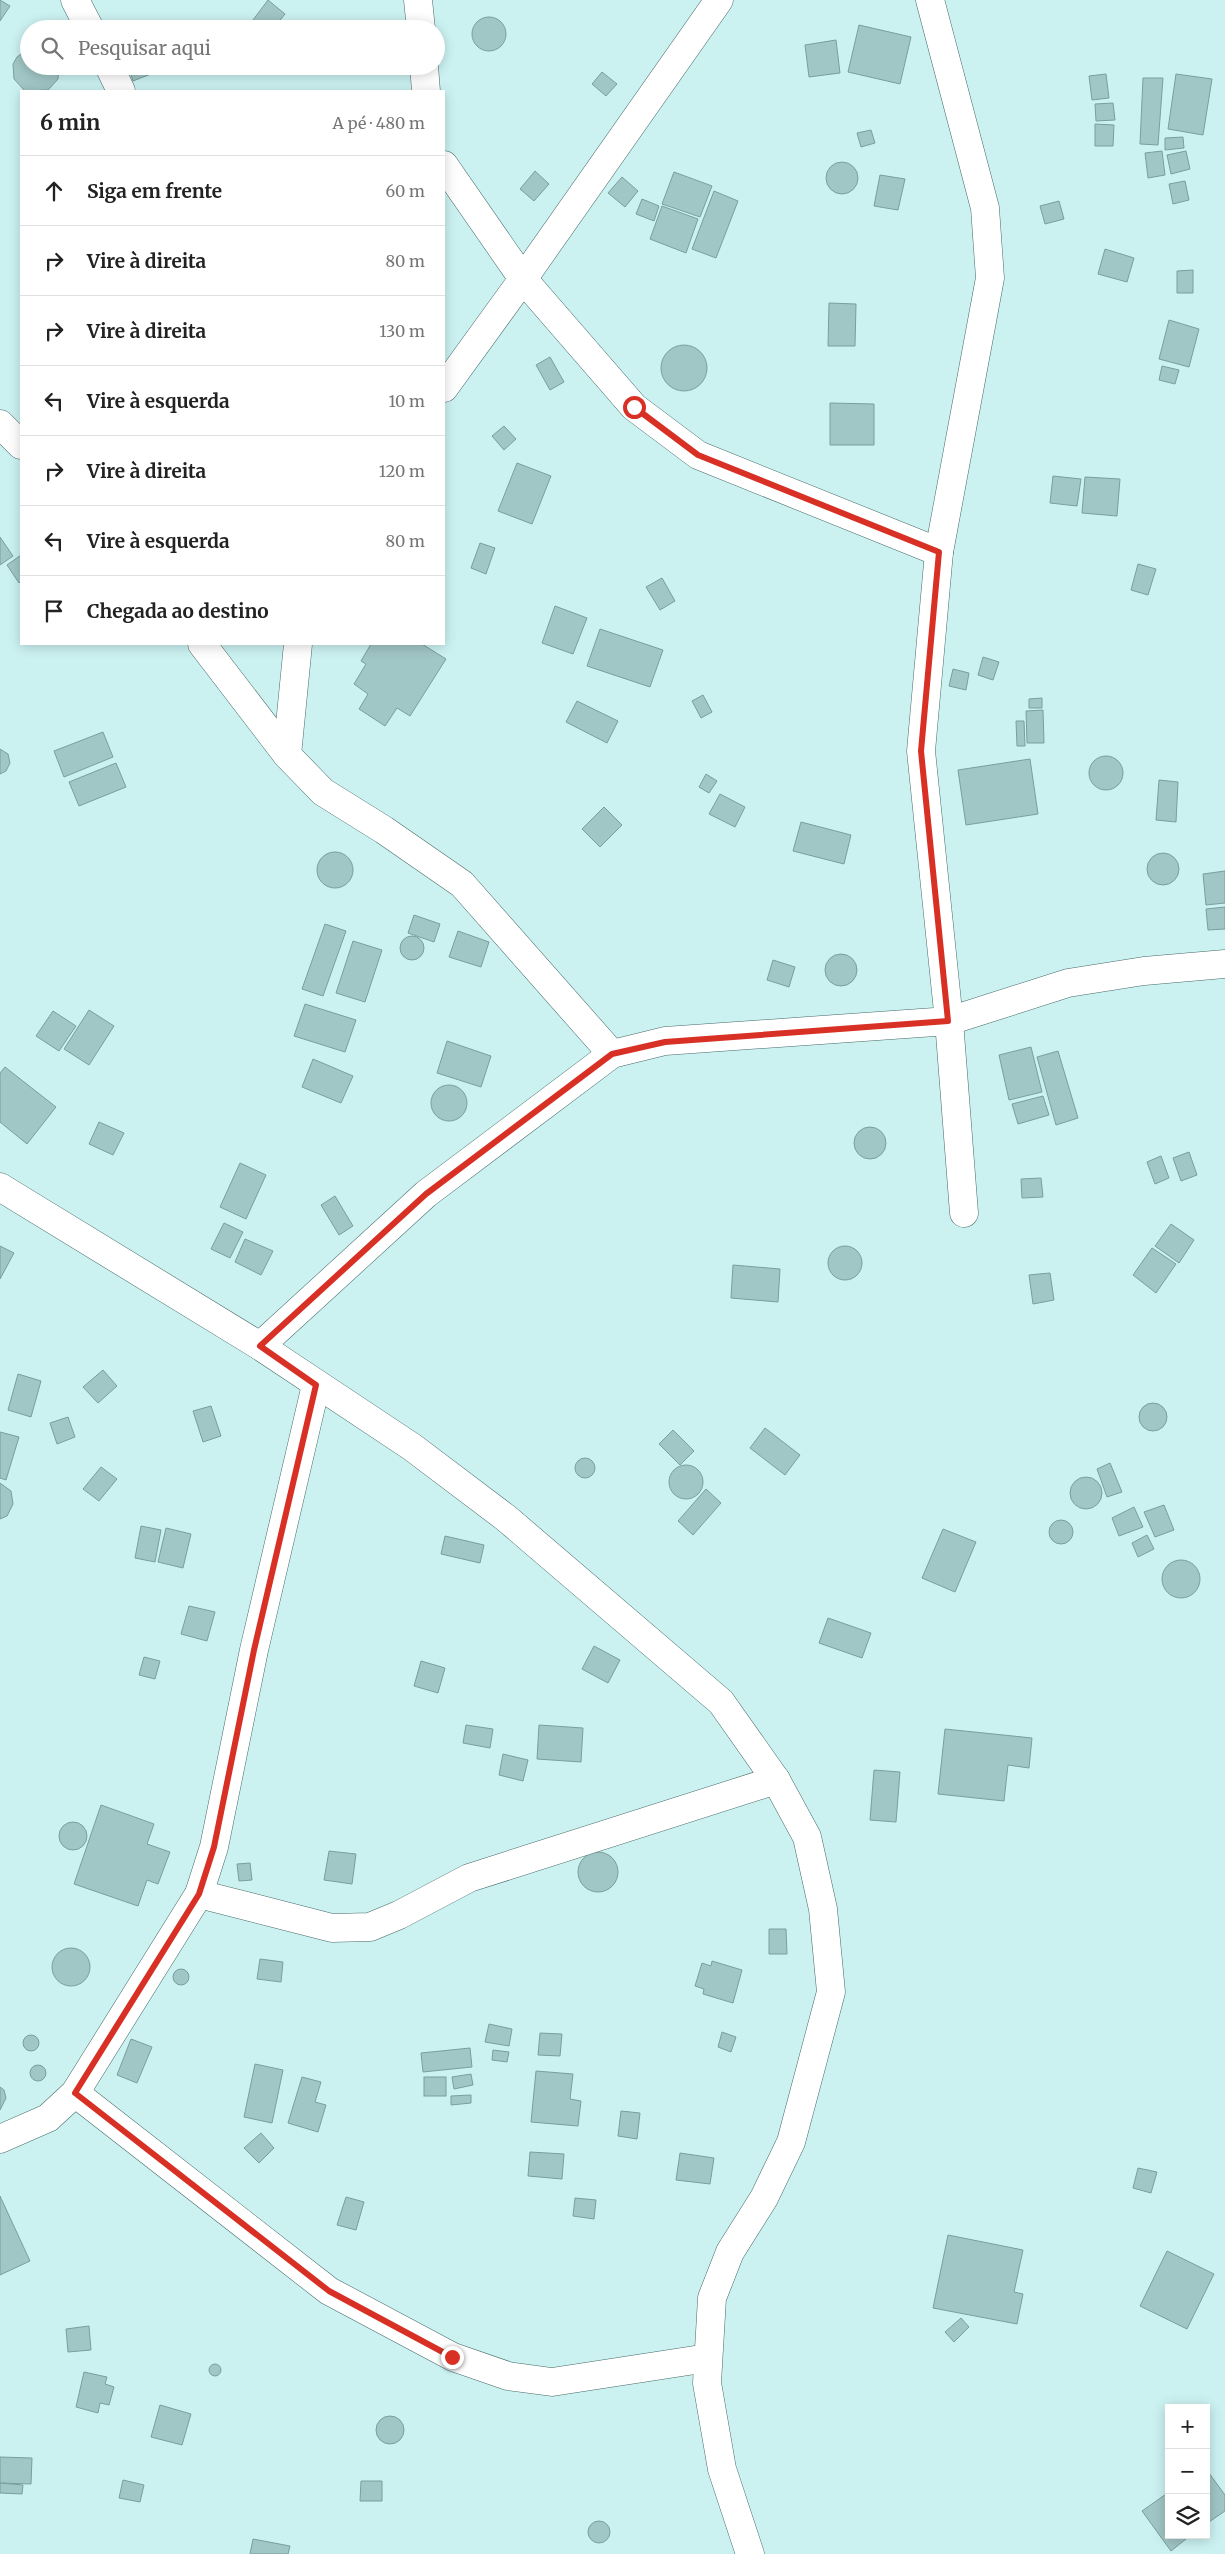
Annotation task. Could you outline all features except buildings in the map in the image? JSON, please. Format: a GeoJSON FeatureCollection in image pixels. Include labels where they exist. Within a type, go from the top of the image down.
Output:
{"type":"FeatureCollection","features":[{"type":"Feature","properties":{"kind":"street"},"geometry":{"type":"LineString","coordinates":[[75,0],[85,20]]}},
{"type":"Feature","properties":{"kind":"street"},"geometry":{"type":"LineString","coordinates":[[418,0],[420,20]]}},
{"type":"Feature","properties":{"kind":"street"},"geometry":{"type":"LineString","coordinates":[[445,387],[719,0]]}},
{"type":"Feature","properties":{"kind":"street"},"geometry":{"type":"LineString","coordinates":[[930,0],[985,208],[990,278],[939,552],[921,751],[948,1021],[964,1213]]}},
{"type":"Feature","properties":{"kind":"street"},"geometry":{"type":"LineString","coordinates":[[113,75],[120,90]]}},
{"type":"Feature","properties":{"kind":"street"},"geometry":{"type":"LineString","coordinates":[[425,75],[426,90]]}},
{"type":"Feature","properties":{"kind":"street"},"geometry":{"type":"LineString","coordinates":[[445,166],[523,279],[634,407],[698,455],[939,552]]}},
{"type":"Feature","properties":{"kind":"street"},"geometry":{"type":"LineString","coordinates":[[0,424],[20,444]]}},
{"type":"Feature","properties":{"kind":"street"},"geometry":{"type":"LineString","coordinates":[[203,645],[287,755],[324,792],[384,830],[462,884],[612,1054]]}},
{"type":"Feature","properties":{"kind":"street"},"geometry":{"type":"LineString","coordinates":[[287,755],[298,645]]}},
{"type":"Feature","properties":{"kind":"street"},"geometry":{"type":"LineString","coordinates":[[260,1346],[426,1194],[612,1054],[665,1042],[948,1021],[1068,983],[1144,971],[1225,964]]}},
{"type":"Feature","properties":{"kind":"street"},"geometry":{"type":"LineString","coordinates":[[0,1187],[260,1346],[412,1447],[506,1518],[721,1702],[776,1780],[807,1837],[823,1909],[831,1992],[791,2142],[764,2198],[730,2252],[712,2298],[707,2383],[722,2469],[750,2554]]}},
{"type":"Feature","properties":{"kind":"street"},"geometry":{"type":"LineString","coordinates":[[0,2139],[48,2118],[75,2093],[199,1894],[214,1847],[254,1650],[316,1385]]}},
{"type":"Feature","properties":{"kind":"street"},"geometry":{"type":"LineString","coordinates":[[199,1894],[332,1928],[370,1927],[399,1915],[469,1878],[776,1780]]}},
{"type":"Feature","properties":{"kind":"street"},"geometry":{"type":"LineString","coordinates":[[75,2093],[329,2291],[452,2357],[508,2376],[552,2382],[708,2358]]}},
{"type":"Feature","properties":{"kind":"route"},"geometry":{"type":"LineString","coordinates":[[452,2357],[329,2291],[75,2093],[199,1894],[214,1847],[254,1650],[316,1385],[260,1346],[426,1194],[612,1054],[665,1042],[948,1021],[921,751],[939,552],[698,455],[634,407]]}}]}
